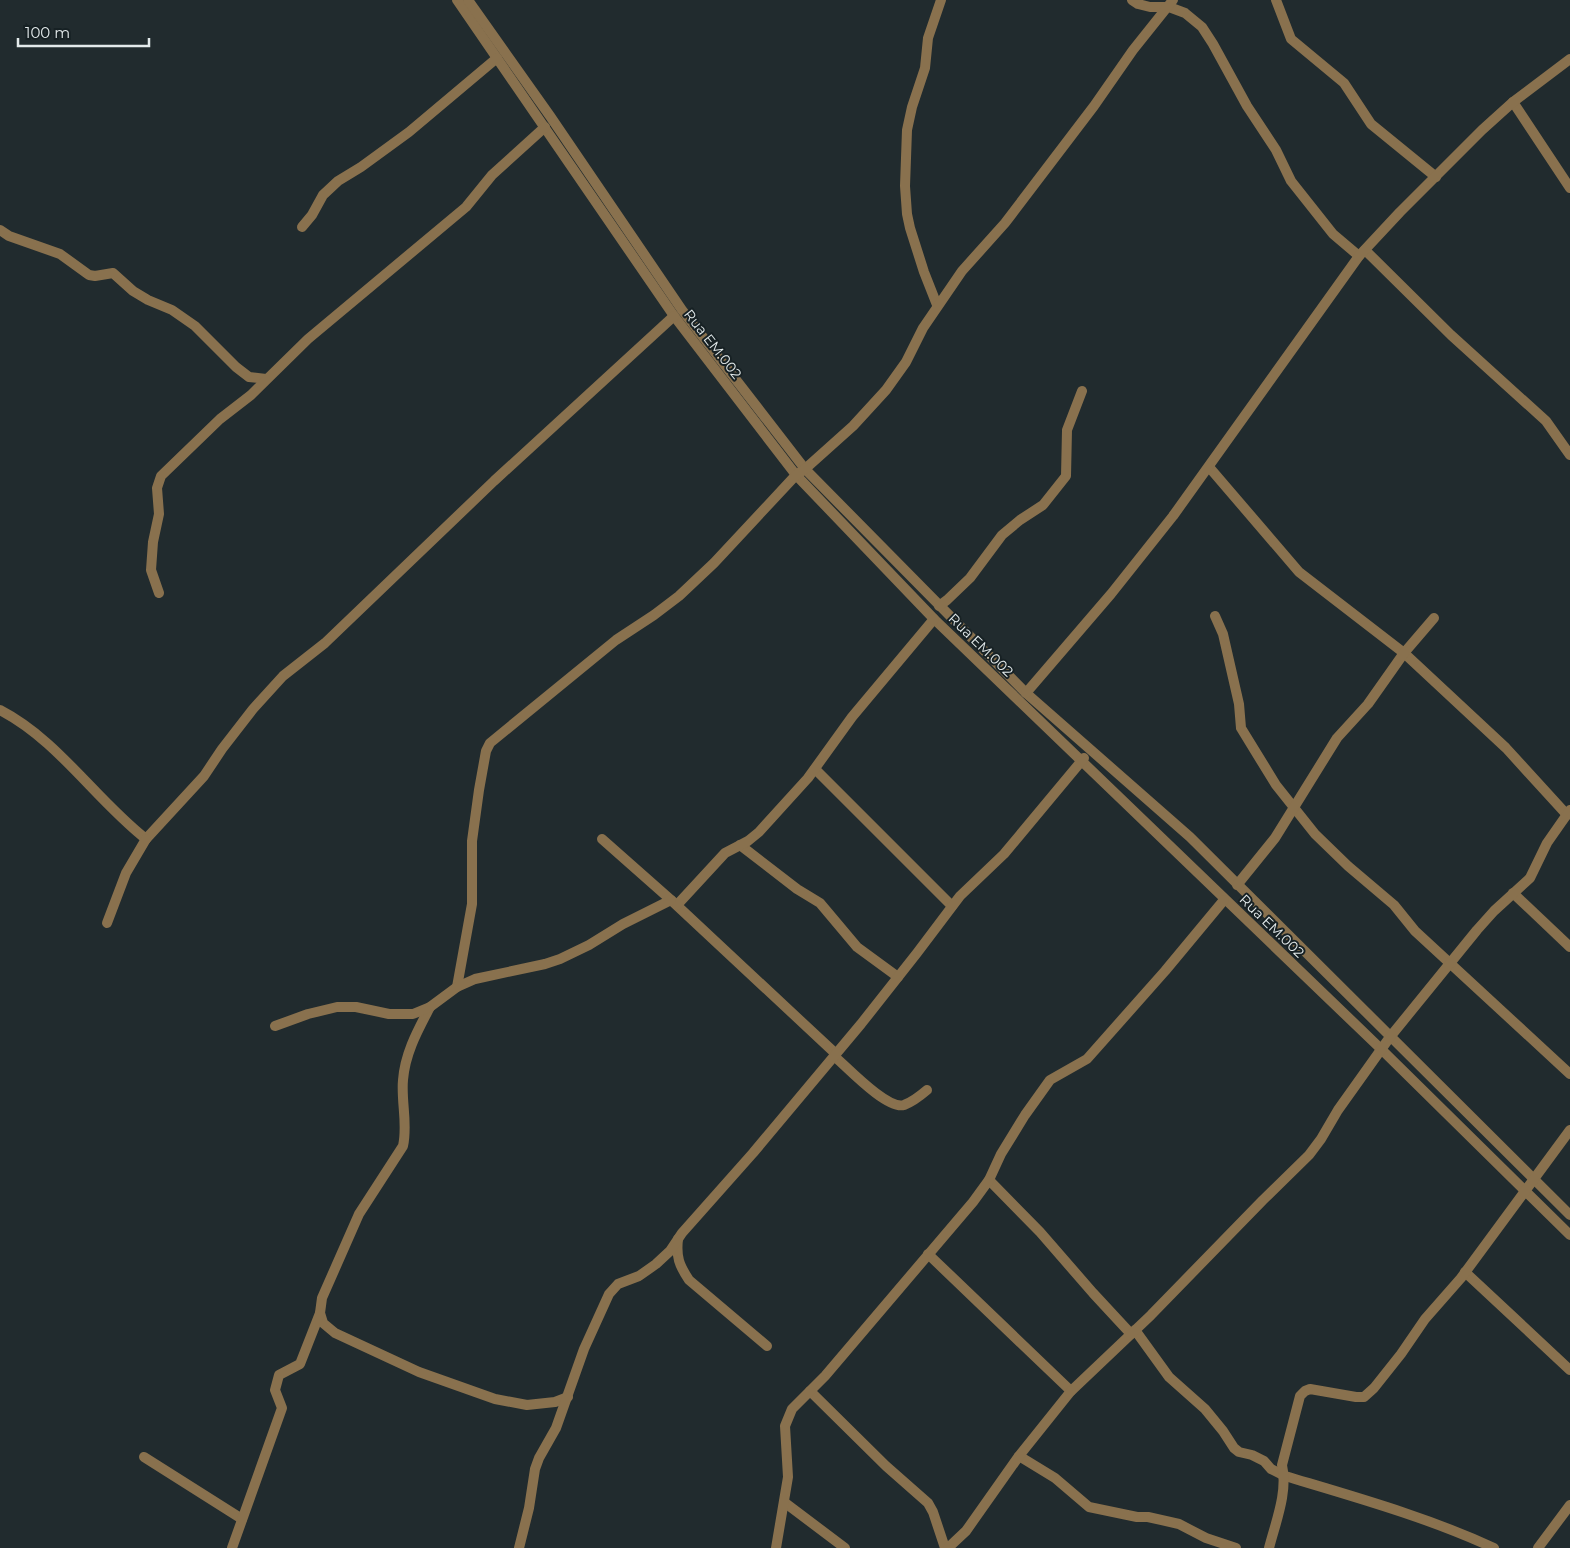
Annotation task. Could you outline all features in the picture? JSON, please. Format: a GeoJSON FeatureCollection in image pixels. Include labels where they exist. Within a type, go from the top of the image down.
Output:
{"type":"FeatureCollection","features":[{"type":"Feature","properties":{"kind":"street","name":"Rua EM.002"},"geometry":{"type":"LineString","coordinates":[[457,0],[674,316],[801,472],[934,619],[1381,1050],[1570,1236]]}},
{"type":"Feature","properties":{"kind":"street","name":"Rua EM.002"},"geometry":{"type":"LineString","coordinates":[[468,0],[550,116],[682,310],[801,472],[1026,693],[1190,837],[1570,1215]]}},
{"type":"Feature","properties":{"kind":"street"},"geometry":{"type":"LineString","coordinates":[[937,305],[924,272],[906,214],[905,186],[908,130],[912,107],[925,68],[928,38],[941,0]]}},
{"type":"Feature","properties":{"kind":"street"},"geometry":{"type":"LineString","coordinates":[[1132,0],[1138,4],[1150,7],[1171,3],[1202,27],[1247,106],[1276,150],[1291,181],[1333,234],[1362,253],[1546,420],[1570,455]]}},
{"type":"Feature","properties":{"kind":"street"},"geometry":{"type":"LineString","coordinates":[[1276,0],[1291,39],[1344,83],[1371,124],[1436,177]]}},
{"type":"Feature","properties":{"kind":"street"},"geometry":{"type":"LineString","coordinates":[[457,987],[472,904],[472,841],[486,751],[490,743],[616,640],[679,596],[714,563],[801,472],[853,426],[886,390],[906,362],[922,328],[962,271],[1005,223],[1133,50],[1171,3]]}},
{"type":"Feature","properties":{"kind":"street"},"geometry":{"type":"LineString","coordinates":[[302,227],[323,196],[338,181],[361,167],[409,132],[497,58]]}},
{"type":"Feature","properties":{"kind":"street"},"geometry":{"type":"LineString","coordinates":[[1026,693],[1111,594],[1173,516],[1362,253],[1482,130],[1513,102],[1570,59]]}},
{"type":"Feature","properties":{"kind":"street"},"geometry":{"type":"LineString","coordinates":[[1513,102],[1570,188]]}},
{"type":"Feature","properties":{"kind":"street"},"geometry":{"type":"LineString","coordinates":[[159,593],[151,570],[153,542],[159,514],[156,488],[160,476],[220,419],[251,395],[308,339],[466,207],[492,175],[544,127]]}},
{"type":"Feature","properties":{"kind":"street"},"geometry":{"type":"LineString","coordinates":[[0,230],[9,236],[60,254],[89,275],[96,276],[113,273],[133,291],[148,300],[172,310],[195,326],[236,368],[249,377],[266,379]]}},
{"type":"Feature","properties":{"kind":"street"},"geometry":{"type":"LineString","coordinates":[[107,923],[126,872],[146,839],[204,776],[242,722],[283,676],[326,643],[494,481],[674,316]]}},
{"type":"Feature","properties":{"kind":"street"},"geometry":{"type":"LineString","coordinates":[[939,606],[948,600],[970,578],[1002,535],[1043,505],[1066,476],[1067,430],[1082,391]]}},
{"type":"Feature","properties":{"kind":"street"},"geometry":{"type":"LineString","coordinates":[[810,1390],[886,1466],[928,1503],[934,1512],[946,1548],[966,1531],[1019,1456],[1071,1391],[1182,1284],[1309,1155],[1338,1110],[1390,1037],[1477,930],[1530,878],[1547,843],[1568,812],[1506,748],[1404,653],[1299,572],[1209,466]]}},
{"type":"Feature","properties":{"kind":"street"},"geometry":{"type":"LineString","coordinates":[[1215,616],[1224,634],[1240,704],[1241,728],[1276,785],[1293,807],[1315,834],[1348,866],[1394,905],[1415,931],[1570,1074]]}},
{"type":"Feature","properties":{"kind":"street"},"geometry":{"type":"LineString","coordinates":[[1237,884],[1275,838],[1337,738],[1368,704],[1404,653],[1434,618]]}},
{"type":"Feature","properties":{"kind":"street"},"geometry":{"type":"LineString","coordinates":[[274,1026],[308,1014],[337,1007],[356,1007],[389,1014],[413,1014],[430,1007],[457,987],[475,979],[530,968],[560,959],[589,945],[623,924],[674,902],[726,854],[759,832],[815,769],[852,717],[934,619]]}},
{"type":"Feature","properties":{"kind":"street"},"geometry":{"type":"LineString","coordinates":[[0,710],[33,730],[121,819],[146,839]]}},
{"type":"Feature","properties":{"kind":"street"},"geometry":{"type":"LineString","coordinates":[[519,1548],[529,1508],[535,1469],[556,1428],[584,1349],[609,1294],[618,1284],[639,1276],[670,1251],[678,1239],[835,1055],[952,906],[1004,854],[1090,750]]}},
{"type":"Feature","properties":{"kind":"street"},"geometry":{"type":"LineString","coordinates":[[815,769],[952,906]]}},
{"type":"Feature","properties":{"kind":"street"},"geometry":{"type":"LineString","coordinates":[[602,839],[674,902],[869,1088],[890,1103],[902,1106],[927,1090]]}},
{"type":"Feature","properties":{"kind":"street"},"geometry":{"type":"LineString","coordinates":[[740,845],[797,889],[820,903],[857,948],[898,977]]}},
{"type":"Feature","properties":{"kind":"street"},"geometry":{"type":"LineString","coordinates":[[1513,893],[1570,947]]}},
{"type":"Feature","properties":{"kind":"street"},"geometry":{"type":"LineString","coordinates":[[776,1548],[788,1476],[785,1426],[792,1409],[825,1376],[956,1223],[989,1180],[1001,1154],[1025,1115],[1050,1080],[1087,1059],[1224,900]]}},
{"type":"Feature","properties":{"kind":"street"},"geometry":{"type":"LineString","coordinates":[[232,1548],[282,1408],[274,1390],[279,1375],[300,1364],[320,1313],[322,1298],[359,1214],[403,1146],[405,1136],[403,1082],[405,1062],[430,1007]]}},
{"type":"Feature","properties":{"kind":"street"},"geometry":{"type":"LineString","coordinates":[[1269,1548],[1281,1503],[1285,1476],[1282,1465],[1300,1396],[1305,1390],[1310,1389],[1356,1398],[1364,1397],[1374,1388],[1401,1354],[1425,1319],[1465,1272],[1570,1130]]}},
{"type":"Feature","properties":{"kind":"street"},"geometry":{"type":"LineString","coordinates":[[989,1180],[1040,1232],[1093,1293],[1133,1332],[1170,1377],[1205,1409],[1239,1452],[1252,1455],[1264,1461],[1271,1469],[1285,1476],[1390,1508],[1475,1539],[1494,1548]]}},
{"type":"Feature","properties":{"kind":"street"},"geometry":{"type":"LineString","coordinates":[[678,1239],[677,1250],[680,1266],[689,1280],[767,1346]]}},
{"type":"Feature","properties":{"kind":"street"},"geometry":{"type":"LineString","coordinates":[[928,1254],[1071,1391]]}},
{"type":"Feature","properties":{"kind":"street"},"geometry":{"type":"LineString","coordinates":[[1465,1272],[1570,1370]]}},
{"type":"Feature","properties":{"kind":"street"},"geometry":{"type":"LineString","coordinates":[[320,1313],[323,1323],[335,1333],[399,1364],[452,1385],[495,1399],[528,1405],[555,1402],[568,1397]]}},
{"type":"Feature","properties":{"kind":"street"},"geometry":{"type":"LineString","coordinates":[[1019,1456],[1055,1478],[1089,1507],[1137,1516],[1148,1516],[1179,1524],[1206,1538],[1236,1548]]}},
{"type":"Feature","properties":{"kind":"street"},"geometry":{"type":"LineString","coordinates":[[144,1457],[242,1519]]}},
{"type":"Feature","properties":{"kind":"street"},"geometry":{"type":"LineString","coordinates":[[784,1502],[845,1548]]}},
{"type":"Feature","properties":{"kind":"street"},"geometry":{"type":"LineString","coordinates":[[1538,1548],[1570,1505]]}}]}
